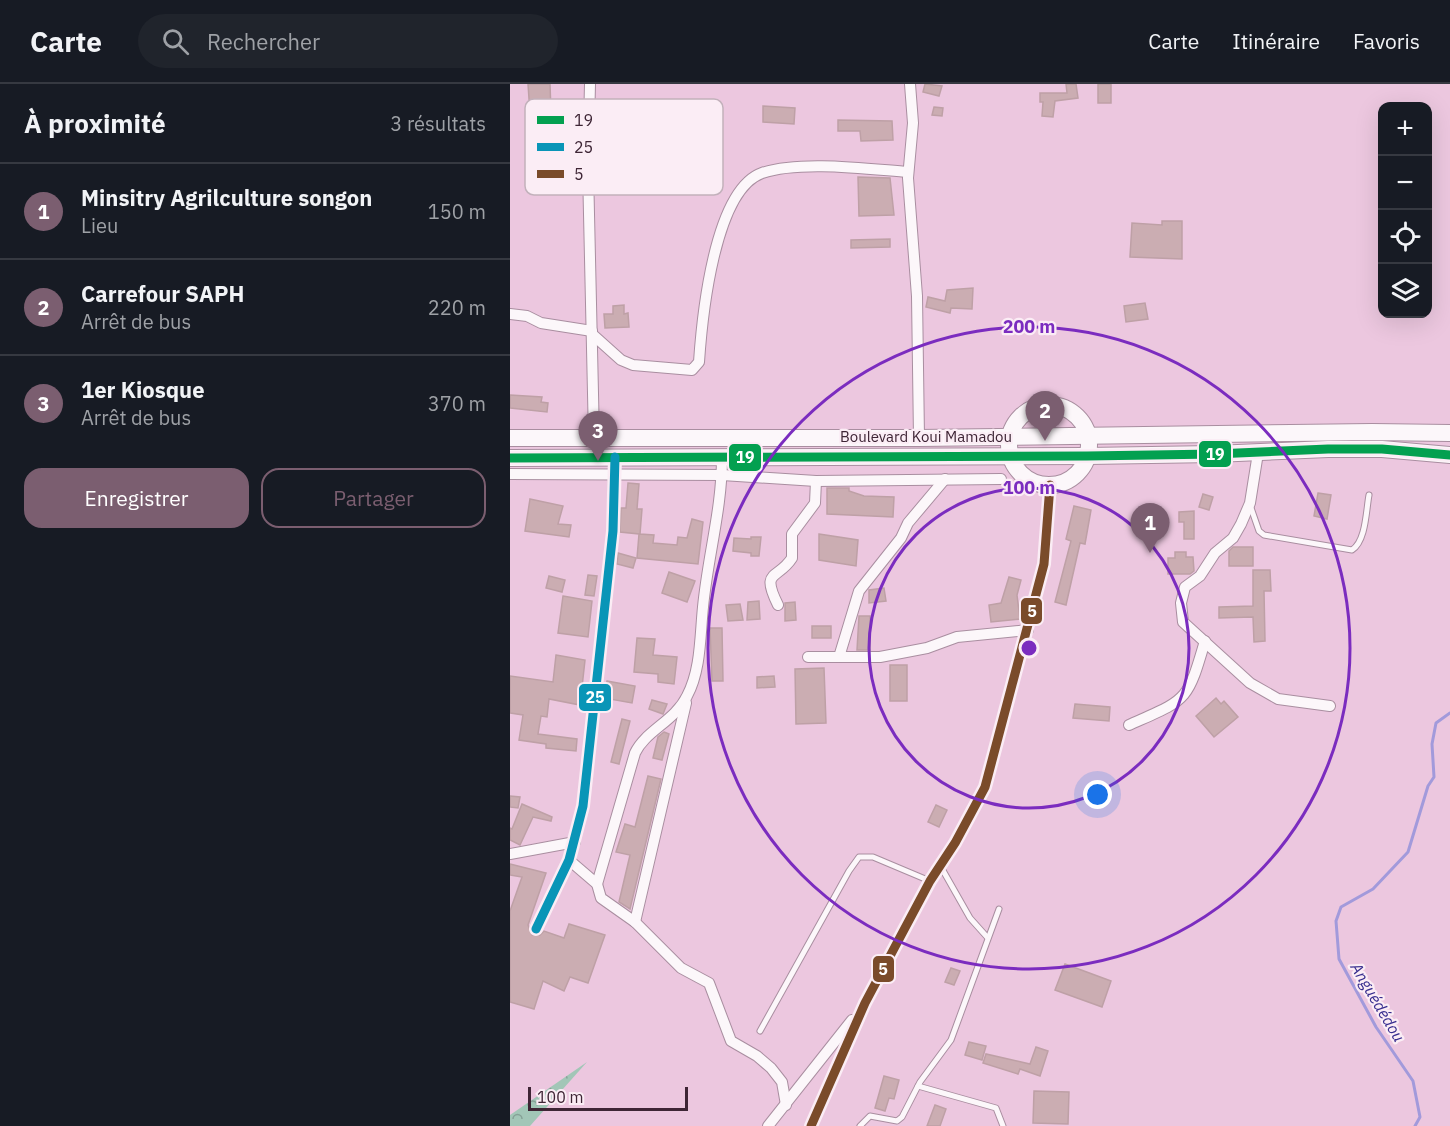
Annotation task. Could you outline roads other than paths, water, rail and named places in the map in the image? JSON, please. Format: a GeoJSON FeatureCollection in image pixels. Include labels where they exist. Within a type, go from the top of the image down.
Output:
{"type":"FeatureCollection","features":[{"type":"Feature","properties":{"kind":"main road"},"geometry":{"type":"LineString","coordinates":[[1049,405],[1062,407],[1074,414],[1083,424],[1088,437],[1087,456],[1082,467],[1073,476],[1050,485],[1037,483],[1025,477],[1016,468],[1010,456],[1009,437],[1014,424],[1023,414],[1035,407],[1049,405]]}},
{"type":"Feature","properties":{"kind":"main road","name":"Boulevard Koui Mamadou"},"geometry":{"type":"LineString","coordinates":[[510,438],[919,438],[1450,433]]}},
{"type":"Feature","properties":{"kind":"main road","name":"Boulevard Koui Mamadou"},"geometry":{"type":"LineString","coordinates":[[510,458],[615,465],[722,457],[1087,456],[1382,449],[1450,455]]}},
{"type":"Feature","properties":{"kind":"street"},"geometry":{"type":"LineString","coordinates":[[590,84],[590,99]]}},
{"type":"Feature","properties":{"kind":"street"},"geometry":{"type":"LineString","coordinates":[[910,84],[913,123],[908,172],[917,296],[919,438]]}},
{"type":"Feature","properties":{"kind":"street"},"geometry":{"type":"LineString","coordinates":[[510,314],[527,316],[541,323],[592,332],[621,360],[633,365],[692,370],[699,362],[714,251],[735,198],[752,179],[763,173],[790,169],[836,167],[908,172]]}},
{"type":"Feature","properties":{"kind":"street"},"geometry":{"type":"LineString","coordinates":[[589,195],[594,438]]}},
{"type":"Feature","properties":{"kind":"street"},"geometry":{"type":"LineString","coordinates":[[1258,453],[1250,503],[1233,538],[1215,553],[1200,576],[1185,587],[1182,597],[1183,622],[1250,683],[1278,699],[1330,706]]}},
{"type":"Feature","properties":{"kind":"street"},"geometry":{"type":"LineString","coordinates":[[635,922],[700,640],[722,494],[722,457]]}},
{"type":"Feature","properties":{"kind":"street"},"geometry":{"type":"LineString","coordinates":[[537,928],[575,842],[590,758],[613,531],[615,465]]}},
{"type":"Feature","properties":{"kind":"street"},"geometry":{"type":"LineString","coordinates":[[510,474],[615,465],[816,481],[1001,479]]}},
{"type":"Feature","properties":{"kind":"street"},"geometry":{"type":"LineString","coordinates":[[839,657],[859,591],[901,538],[908,523],[945,479]]}},
{"type":"Feature","properties":{"kind":"street"},"geometry":{"type":"LineString","coordinates":[[778,605],[770,582],[772,575],[792,558],[792,534],[815,503],[816,481]]}},
{"type":"Feature","properties":{"kind":"street"},"geometry":{"type":"LineString","coordinates":[[812,1126],[865,1003],[930,880],[940,867],[985,788],[1044,564],[1050,485]]}},
{"type":"Feature","properties":{"kind":"street"},"geometry":{"type":"LineString","coordinates":[[808,657],[880,657],[927,648],[957,637],[1028,630]]}},
{"type":"Feature","properties":{"kind":"street"},"geometry":{"type":"LineString","coordinates":[[1129,725],[1183,698],[1192,683],[1205,641]]}},
{"type":"Feature","properties":{"kind":"street"},"geometry":{"type":"LineString","coordinates":[[688,696],[674,717],[639,745],[635,753],[597,884],[601,898],[635,922],[681,968],[709,983],[730,1041],[757,1056],[771,1068],[783,1082],[786,1105]]}},
{"type":"Feature","properties":{"kind":"street"},"geometry":{"type":"LineString","coordinates":[[510,854],[575,842]]}},
{"type":"Feature","properties":{"kind":"street"},"geometry":{"type":"LineString","coordinates":[[569,860],[597,884]]}},
{"type":"Feature","properties":{"kind":"street"},"geometry":{"type":"LineString","coordinates":[[768,1126],[865,1003]]}},
{"type":"Feature","properties":{"kind":"lane"},"geometry":{"type":"LineString","coordinates":[[1250,503],[1259,531],[1264,535],[1352,550],[1358,546],[1361,538],[1369,495]]}},
{"type":"Feature","properties":{"kind":"lane"},"geometry":{"type":"LineString","coordinates":[[760,1031],[859,857],[873,857],[930,880]]}},
{"type":"Feature","properties":{"kind":"lane"},"geometry":{"type":"LineString","coordinates":[[940,867],[970,918],[987,937]]}},
{"type":"Feature","properties":{"kind":"lane"},"geometry":{"type":"LineString","coordinates":[[860,1126],[870,1116],[897,1121],[902,1117],[918,1086],[951,1040],[999,909]]}},
{"type":"Feature","properties":{"kind":"lane"},"geometry":{"type":"LineString","coordinates":[[918,1086],[996,1108],[1003,1126]]}},
{"type":"Feature","properties":{"kind":"waterway","name":"Anguédédou"},"geometry":{"type":"LineString","coordinates":[[1415,1126],[1420,1117],[1413,1081],[1376,1027],[1339,959],[1336,921],[1341,907],[1373,889],[1408,852],[1428,786],[1434,777],[1432,744],[1436,723],[1450,713]]}},
{"type":"Feature","properties":{"kind":"place","name":"Carrefour SAPH"},"geometry":{"type":"Point","coordinates":[1045,441]}},
{"type":"Feature","properties":{"kind":"place","name":"1er Kiosque"},"geometry":{"type":"Point","coordinates":[598,461]}},
{"type":"Feature","properties":{"kind":"place","name":"Minsitry Agrilculture songon"},"geometry":{"type":"Point","coordinates":[1150,553]}}]}
